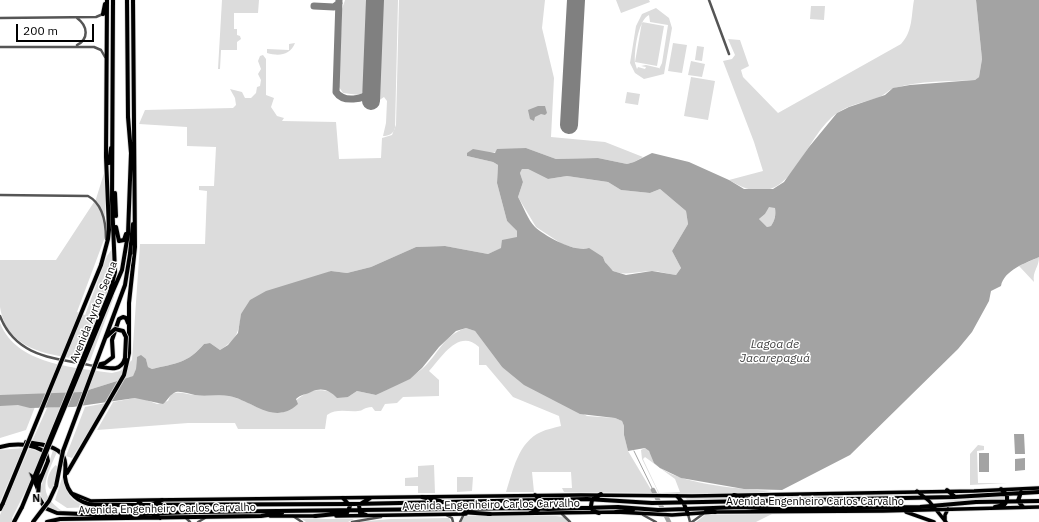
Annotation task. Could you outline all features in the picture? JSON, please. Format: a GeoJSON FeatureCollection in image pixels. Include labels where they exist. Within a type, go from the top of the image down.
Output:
{"type":"FeatureCollection","features":[{"type":"Feature","properties":{"kind":"highway"},"geometry":{"type":"LineString","coordinates":[[103,14],[106,0]]}},
{"type":"Feature","properties":{"kind":"highway","name":"Avenida Ayrton Senna"},"geometry":{"type":"LineString","coordinates":[[0,509],[101,265],[108,240],[108,63],[106,0]]}},
{"type":"Feature","properties":{"kind":"highway","name":"Avenida Ayrton Senna"},"geometry":{"type":"LineString","coordinates":[[111,293],[115,272],[112,200],[113,0]]}},
{"type":"Feature","properties":{"kind":"highway","name":"Avenida Ayrton Senna"},"geometry":{"type":"LineString","coordinates":[[17,522],[111,293],[122,270],[126,249],[130,153],[128,117],[127,0]]}},
{"type":"Feature","properties":{"kind":"highway","name":"Avenida Ayrton Senna"},"geometry":{"type":"LineString","coordinates":[[65,476],[121,380],[129,359],[129,303],[135,247],[134,0]]}},
{"type":"Feature","properties":{"kind":"highway"},"geometry":{"type":"LineString","coordinates":[[128,117],[134,81]]}},
{"type":"Feature","properties":{"kind":"highway"},"geometry":{"type":"LineString","coordinates":[[107,178],[113,140]]}},
{"type":"Feature","properties":{"kind":"highway"},"geometry":{"type":"LineString","coordinates":[[113,177],[116,236],[120,242],[125,238],[128,206]]}},
{"type":"Feature","properties":{"kind":"highway"},"geometry":{"type":"LineString","coordinates":[[108,206],[115,247]]}},
{"type":"Feature","properties":{"kind":"highway","name":"Avenida Ayrton Senna"},"geometry":{"type":"LineString","coordinates":[[33,522],[50,501],[56,486],[63,451],[125,285],[134,216]]}},
{"type":"Feature","properties":{"kind":"highway"},"geometry":{"type":"LineString","coordinates":[[94,366],[105,363],[113,357],[112,340],[119,319],[122,317],[126,318],[129,327]]}},
{"type":"Feature","properties":{"kind":"highway"},"geometry":{"type":"LineString","coordinates":[[94,366],[118,368],[122,366],[125,358],[126,337],[123,331],[115,329],[105,338]]}},
{"type":"Feature","properties":{"kind":"highway","name":"Avenida Engenheiro Carlos Carvalho"},"geometry":{"type":"LineString","coordinates":[[0,446],[25,442],[51,447],[64,457],[65,476],[71,492],[76,499],[88,504],[349,504],[541,500],[592,500],[654,503],[954,497],[1039,490]]}},
{"type":"Feature","properties":{"kind":"highway"},"geometry":{"type":"LineString","coordinates":[[0,446],[24,445],[38,448],[46,453],[48,461],[38,490],[39,499],[45,508],[52,514],[81,519]]}},
{"type":"Feature","properties":{"kind":"highway"},"geometry":{"type":"LineString","coordinates":[[1001,489],[1006,493],[1007,501]]}},
{"type":"Feature","properties":{"kind":"highway"},"geometry":{"type":"LineString","coordinates":[[947,490],[954,497]]}},
{"type":"Feature","properties":{"kind":"highway"},"geometry":{"type":"LineString","coordinates":[[1018,501],[1020,492]]}},
{"type":"Feature","properties":{"kind":"highway"},"geometry":{"type":"LineString","coordinates":[[599,513],[593,512],[591,509],[592,500],[601,494]]}},
{"type":"Feature","properties":{"kind":"highway"},"geometry":{"type":"LineString","coordinates":[[530,513],[540,509],[542,506],[541,500],[535,495]]}},
{"type":"Feature","properties":{"kind":"highway"},"geometry":{"type":"LineString","coordinates":[[677,496],[683,502],[688,514]]}},
{"type":"Feature","properties":{"kind":"highway"},"geometry":{"type":"LineString","coordinates":[[734,496],[752,500]]}},
{"type":"Feature","properties":{"kind":"highway"},"geometry":{"type":"LineString","coordinates":[[422,497],[448,502]]}},
{"type":"Feature","properties":{"kind":"highway"},"geometry":{"type":"LineString","coordinates":[[315,516],[345,514],[350,510],[349,504],[343,498]]}},
{"type":"Feature","properties":{"kind":"highway"},"geometry":{"type":"LineString","coordinates":[[366,515],[361,514],[359,510],[360,503],[370,498]]}},
{"type":"Feature","properties":{"kind":"highway"},"geometry":{"type":"LineString","coordinates":[[122,519],[140,517],[143,514],[145,509],[143,504],[138,500]]}},
{"type":"Feature","properties":{"kind":"highway"},"geometry":{"type":"LineString","coordinates":[[160,518],[152,513],[152,505],[162,500]]}},
{"type":"Feature","properties":{"kind":"highway"},"geometry":{"type":"LineString","coordinates":[[995,507],[1004,505],[1007,501]]}},
{"type":"Feature","properties":{"kind":"highway"},"geometry":{"type":"LineString","coordinates":[[934,508],[1007,501],[1039,501]]}},
{"type":"Feature","properties":{"kind":"highway"},"geometry":{"type":"LineString","coordinates":[[1018,501],[1024,507]]}},
{"type":"Feature","properties":{"kind":"highway","name":"Avenida Ayrton Senna"},"geometry":{"type":"LineString","coordinates":[[14,522],[23,507]]}},
{"type":"Feature","properties":{"kind":"highway","name":"Avenida Engenheiro Carlos Carvalho"},"geometry":{"type":"LineString","coordinates":[[45,508],[51,512],[107,515],[194,512],[350,510],[591,509],[608,507],[642,512],[686,509],[934,508]]}},
{"type":"Feature","properties":{"kind":"highway"},"geometry":{"type":"LineString","coordinates":[[694,509],[716,512]]}},
{"type":"Feature","properties":{"kind":"highway"},"geometry":{"type":"LineString","coordinates":[[414,510],[490,514]]}},
{"type":"Feature","properties":{"kind":"highway"},"geometry":{"type":"LineString","coordinates":[[261,516],[297,511]]}},
{"type":"Feature","properties":{"kind":"highway"},"geometry":{"type":"LineString","coordinates":[[194,512],[223,517]]}},
{"type":"Feature","properties":{"kind":"highway"},"geometry":{"type":"LineString","coordinates":[[616,512],[642,512]]}},
{"type":"Feature","properties":{"kind":"highway","name":"Avenida Engenheiro Carlos Carvalho"},"geometry":{"type":"LineString","coordinates":[[47,522],[56,519],[261,516]]}},
{"type":"Feature","properties":{"kind":"main road","name":"Avenida Engenheiro Carlos Carvalho"},"geometry":{"type":"LineString","coordinates":[[71,492],[88,500],[162,500],[601,494],[651,496],[734,496],[947,490],[1039,490]]}},
{"type":"Feature","properties":{"kind":"main road"},"geometry":{"type":"LineString","coordinates":[[917,491],[945,521]]}},
{"type":"Feature","properties":{"kind":"main road"},"geometry":{"type":"LineString","coordinates":[[934,508],[1039,507]]}},
{"type":"Feature","properties":{"kind":"main road","name":"Avenida Engenheiro Carlos Carvalho"},"geometry":{"type":"LineString","coordinates":[[642,512],[672,515],[706,512],[903,510],[934,508]]}},
{"type":"Feature","properties":{"kind":"main road"},"geometry":{"type":"LineString","coordinates":[[945,521],[945,515],[948,509]]}},
{"type":"Feature","properties":{"kind":"main road"},"geometry":{"type":"LineString","coordinates":[[903,510],[934,522]]}},
{"type":"Feature","properties":{"kind":"main road","name":"Avenida Engenheiro Carlos Carvalho"},"geometry":{"type":"LineString","coordinates":[[261,516],[616,512]]}},
{"type":"Feature","properties":{"kind":"street"},"geometry":{"type":"LineString","coordinates":[[709,0],[729,54]]}},
{"type":"Feature","properties":{"kind":"street"},"geometry":{"type":"LineString","coordinates":[[0,18],[96,18],[103,14]]}},
{"type":"Feature","properties":{"kind":"street"},"geometry":{"type":"LineString","coordinates":[[75,47],[86,38],[84,24],[77,18]]}},
{"type":"Feature","properties":{"kind":"street"},"geometry":{"type":"LineString","coordinates":[[0,46],[96,47],[105,56],[108,63]]}},
{"type":"Feature","properties":{"kind":"street"},"geometry":{"type":"LineString","coordinates":[[0,196],[88,196],[98,205],[104,217],[106,228],[106,247]]}},
{"type":"Feature","properties":{"kind":"street"},"geometry":{"type":"LineString","coordinates":[[0,316],[14,339],[32,352],[94,366]]}},
{"type":"Feature","properties":{"kind":"street"},"geometry":{"type":"LineString","coordinates":[[642,512],[656,522]]}},
{"type":"Feature","properties":{"kind":"street"},"geometry":{"type":"LineString","coordinates":[[688,514],[691,522],[697,516],[706,512]]}},
{"type":"Feature","properties":{"kind":"street"},"geometry":{"type":"LineString","coordinates":[[561,513],[570,522]]}},
{"type":"Feature","properties":{"kind":"street"},"geometry":{"type":"LineString","coordinates":[[446,514],[452,518],[453,522]]}},
{"type":"Feature","properties":{"kind":"street"},"geometry":{"type":"LineString","coordinates":[[460,522],[464,514]]}},
{"type":"Feature","properties":{"kind":"street"},"geometry":{"type":"LineString","coordinates":[[352,522],[389,515]]}},
{"type":"Feature","properties":{"kind":"street"},"geometry":{"type":"LineString","coordinates":[[293,516],[302,522]]}},
{"type":"Feature","properties":{"kind":"street"},"geometry":{"type":"LineString","coordinates":[[198,522],[206,517]]}},
{"type":"Feature","properties":{"kind":"street"},"geometry":{"type":"LineString","coordinates":[[185,518],[190,522]]}},
{"type":"Feature","properties":{"kind":"shaded area"},"geometry":{"type":"Polygon","coordinates":[[[222,0],[259,0],[258,13],[234,13],[234,29],[237,29],[237,35],[240,36],[241,39],[237,42],[237,50],[221,50],[220,69],[218,69],[222,0]]]}},
{"type":"Feature","properties":{"kind":"shaded area"},"geometry":{"type":"Polygon","coordinates":[[[345,0],[368,0],[365,87],[359,95],[343,93],[339,87],[342,9],[345,0]]]}},
{"type":"Feature","properties":{"kind":"shaded area"},"geometry":{"type":"Polygon","coordinates":[[[382,0],[398,0],[395,128],[393,132],[387,136],[383,136],[386,123],[387,101],[384,97],[378,101],[382,0]]]}},
{"type":"Feature","properties":{"kind":"shaded area"},"geometry":{"type":"Polygon","coordinates":[[[399,0],[545,0],[542,28],[554,78],[551,137],[605,142],[643,157],[627,164],[598,158],[556,159],[526,148],[467,156],[493,162],[498,165],[497,183],[507,221],[517,231],[518,237],[502,248],[488,254],[445,246],[416,247],[371,267],[347,273],[331,271],[241,314],[236,335],[230,343],[220,350],[210,343],[204,344],[192,356],[181,362],[152,369],[148,367],[146,359],[137,357],[136,370],[133,376],[82,392],[40,394],[26,430],[0,438],[0,323],[8,337],[19,348],[48,362],[80,369],[112,373],[120,371],[132,360],[140,244],[205,244],[207,191],[199,190],[199,186],[214,186],[216,147],[187,146],[187,127],[139,124],[145,110],[233,108],[236,105],[235,98],[230,89],[242,92],[245,98],[251,98],[256,93],[257,87],[260,86],[261,80],[258,74],[261,69],[258,61],[260,56],[263,55],[266,59],[266,95],[274,98],[271,107],[277,116],[284,118],[282,121],[336,122],[339,159],[381,158],[382,138],[392,135],[396,125],[399,0]]]}},
{"type":"Feature","properties":{"kind":"shaded area"},"geometry":{"type":"Polygon","coordinates":[[[616,0],[649,0],[650,2],[621,13],[616,0]]]}},
{"type":"Feature","properties":{"kind":"shaded area"},"geometry":{"type":"Polygon","coordinates":[[[914,0],[976,0],[982,59],[979,77],[975,80],[924,82],[905,85],[893,89],[880,97],[842,110],[824,126],[792,172],[781,183],[767,190],[750,189],[729,180],[763,171],[754,142],[723,61],[732,59],[735,55],[728,39],[740,40],[749,66],[741,70],[743,77],[778,113],[901,44],[910,29],[914,0]]]}},
{"type":"Feature","properties":{"kind":"shaded area"},"geometry":{"type":"Polygon","coordinates":[[[811,6],[825,6],[824,20],[810,19],[811,6]]]}},
{"type":"Feature","properties":{"kind":"shaded area"},"geometry":{"type":"Polygon","coordinates":[[[656,8],[669,18],[672,28],[664,74],[644,79],[635,73],[630,63],[636,26],[642,14],[656,8]],[[649,15],[645,18],[639,29],[635,52],[635,63],[637,69],[638,67],[645,69],[646,67],[641,66],[646,65],[659,69],[662,63],[668,25],[650,22],[649,15]]]}},
{"type":"Feature","properties":{"kind":"shaded area"},"geometry":{"type":"Polygon","coordinates":[[[642,22],[664,26],[657,66],[635,62],[642,22]]]}},
{"type":"Feature","properties":{"kind":"shaded area"},"geometry":{"type":"Polygon","coordinates":[[[295,43],[287,53],[275,55],[267,53],[267,49],[289,50],[289,44],[295,43]]]}},
{"type":"Feature","properties":{"kind":"shaded area"},"geometry":{"type":"Polygon","coordinates":[[[673,43],[687,45],[682,73],[668,71],[673,43]]]}},
{"type":"Feature","properties":{"kind":"shaded area"},"geometry":{"type":"Polygon","coordinates":[[[697,46],[704,47],[702,61],[695,60],[697,46]]]}},
{"type":"Feature","properties":{"kind":"shaded area"},"geometry":{"type":"Polygon","coordinates":[[[691,61],[705,64],[702,77],[688,75],[691,61]]]}},
{"type":"Feature","properties":{"kind":"shaded area"},"geometry":{"type":"Polygon","coordinates":[[[691,77],[715,81],[708,120],[684,116],[691,77]]]}},
{"type":"Feature","properties":{"kind":"shaded area"},"geometry":{"type":"Polygon","coordinates":[[[627,92],[640,94],[638,105],[625,103],[627,92]]]}},
{"type":"Feature","properties":{"kind":"shaded area"},"geometry":{"type":"Polygon","coordinates":[[[522,169],[528,169],[548,179],[567,176],[608,182],[621,190],[650,193],[660,189],[686,211],[688,224],[672,251],[681,268],[676,275],[655,271],[631,273],[617,272],[612,270],[607,265],[603,257],[562,244],[536,227],[518,197],[523,182],[520,173],[522,169]]]}},
{"type":"Feature","properties":{"kind":"shaded area"},"geometry":{"type":"Polygon","coordinates":[[[105,170],[105,237],[77,312],[85,315],[107,256],[112,249],[115,269],[114,297],[90,361],[34,349],[22,343],[12,334],[4,322],[0,307],[0,260],[56,260],[96,199],[105,170]]]}},
{"type":"Feature","properties":{"kind":"shaded area"},"geometry":{"type":"Polygon","coordinates":[[[768,207],[775,207],[775,217],[771,226],[767,227],[759,219],[765,214],[768,207]]]}},
{"type":"Feature","properties":{"kind":"shaded area"},"geometry":{"type":"Polygon","coordinates":[[[1039,257],[1034,275],[1034,282],[1019,266],[1039,257]]]}},
{"type":"Feature","properties":{"kind":"shaded area"},"geometry":{"type":"Polygon","coordinates":[[[466,328],[475,331],[502,367],[587,416],[615,418],[622,421],[628,451],[653,493],[564,492],[562,488],[572,488],[571,472],[532,472],[534,492],[506,492],[514,466],[522,450],[533,437],[543,431],[561,426],[559,416],[513,397],[486,365],[479,365],[479,347],[472,342],[465,341],[458,343],[445,352],[429,371],[439,380],[439,396],[403,397],[397,403],[385,404],[381,411],[375,411],[372,407],[360,411],[342,411],[331,413],[327,415],[325,429],[238,429],[235,423],[188,423],[97,430],[113,402],[135,398],[141,398],[157,404],[168,401],[171,394],[177,393],[199,396],[225,395],[261,409],[282,413],[298,398],[312,391],[327,391],[348,397],[357,391],[376,395],[417,373],[428,363],[451,336],[466,328]]]}},
{"type":"Feature","properties":{"kind":"shaded area"},"geometry":{"type":"Polygon","coordinates":[[[106,403],[72,458],[66,456],[85,407],[106,403]]]}},
{"type":"Feature","properties":{"kind":"shaded area"},"geometry":{"type":"Polygon","coordinates":[[[60,407],[46,443],[32,441],[47,408],[60,407]]]}},
{"type":"Feature","properties":{"kind":"shaded area"},"geometry":{"type":"Polygon","coordinates":[[[978,445],[984,446],[984,450],[977,451],[978,483],[1007,483],[970,485],[970,454],[978,445]]]}},
{"type":"Feature","properties":{"kind":"shaded area"},"geometry":{"type":"Polygon","coordinates":[[[23,448],[0,502],[0,450],[23,448]]]}},
{"type":"Feature","properties":{"kind":"shaded area"},"geometry":{"type":"Polygon","coordinates":[[[29,448],[42,453],[12,518],[13,522],[0,522],[0,515],[29,448]]]}},
{"type":"Feature","properties":{"kind":"shaded area"},"geometry":{"type":"Polygon","coordinates":[[[645,448],[648,450],[659,467],[662,469],[685,479],[715,485],[772,491],[755,493],[659,494],[642,459],[641,450],[645,448]],[[645,457],[643,459],[659,493],[680,492],[675,479],[645,457]]]}},
{"type":"Feature","properties":{"kind":"shaded area"},"geometry":{"type":"Polygon","coordinates":[[[53,450],[57,452],[49,470],[46,492],[49,499],[64,512],[51,510],[41,496],[41,487],[53,450]]]}},
{"type":"Feature","properties":{"kind":"shaded area"},"geometry":{"type":"Polygon","coordinates":[[[56,465],[58,468],[53,488],[50,489],[48,486],[48,476],[56,465]]]}},
{"type":"Feature","properties":{"kind":"shaded area"},"geometry":{"type":"Polygon","coordinates":[[[434,465],[435,493],[418,493],[418,486],[405,486],[405,478],[418,477],[418,466],[434,465]]]}},
{"type":"Feature","properties":{"kind":"shaded area"},"geometry":{"type":"Polygon","coordinates":[[[63,475],[66,489],[76,502],[95,507],[67,508],[55,500],[63,475]]]}},
{"type":"Feature","properties":{"kind":"shaded area"},"geometry":{"type":"Polygon","coordinates":[[[457,477],[473,477],[472,491],[457,492],[457,477]]]}},
{"type":"Feature","properties":{"kind":"shaded area"},"geometry":{"type":"Polygon","coordinates":[[[915,493],[919,496],[756,499],[744,497],[915,493]]]}},
{"type":"Feature","properties":{"kind":"shaded area"},"geometry":{"type":"Polygon","coordinates":[[[1005,496],[1005,499],[931,502],[1005,496]]]}},
{"type":"Feature","properties":{"kind":"shaded area"},"geometry":{"type":"Polygon","coordinates":[[[685,497],[730,497],[742,499],[687,500],[685,497]]]}},
{"type":"Feature","properties":{"kind":"shaded area"},"geometry":{"type":"Polygon","coordinates":[[[772,514],[756,522],[696,522],[705,515],[772,514]]]}},
{"type":"Feature","properties":{"kind":"shaded area"},"geometry":{"type":"Polygon","coordinates":[[[465,516],[556,516],[564,517],[568,522],[461,522],[465,516]]]}},
{"type":"Feature","properties":{"kind":"shaded area"},"geometry":{"type":"Polygon","coordinates":[[[449,518],[451,522],[356,522],[391,519],[449,518]]]}},
{"type":"Feature","properties":{"kind":"shaded area"},"geometry":{"type":"Polygon","coordinates":[[[302,519],[354,519],[348,522],[306,522],[302,519]]]}},
{"type":"Feature","properties":{"kind":"water","name":"Lagoa de Jacarepaguá"},"geometry":{"type":"Polygon","coordinates":[[[976,0],[1039,0],[1039,257],[1011,271],[1003,280],[1001,286],[991,291],[989,301],[972,332],[958,349],[850,455],[782,490],[744,489],[681,478],[660,468],[654,463],[649,451],[645,448],[628,451],[622,421],[615,418],[580,414],[524,385],[502,367],[475,331],[466,328],[456,331],[439,347],[422,368],[410,379],[376,395],[357,391],[348,397],[337,398],[328,391],[315,390],[300,396],[296,399],[298,404],[281,413],[264,410],[229,396],[199,396],[183,392],[176,392],[172,394],[163,404],[135,398],[73,407],[30,408],[18,405],[0,406],[0,395],[82,392],[133,376],[136,369],[137,357],[141,355],[146,359],[148,367],[152,369],[181,362],[192,356],[204,344],[210,343],[220,350],[228,345],[238,333],[241,314],[250,300],[266,291],[331,271],[347,273],[371,267],[416,247],[445,246],[488,254],[501,248],[502,240],[517,237],[517,231],[507,221],[497,183],[498,165],[493,162],[467,156],[467,153],[473,149],[495,153],[497,149],[526,148],[556,159],[598,158],[627,164],[652,153],[689,162],[729,180],[744,189],[773,189],[784,182],[809,147],[837,113],[849,107],[885,95],[893,88],[910,85],[975,80],[979,77],[982,59],[976,0]],[[522,169],[520,173],[523,182],[518,197],[532,224],[546,235],[569,246],[583,249],[589,248],[603,257],[605,262],[613,271],[626,275],[652,271],[676,275],[681,268],[672,251],[688,224],[686,211],[660,189],[650,193],[621,190],[608,182],[567,176],[548,179],[528,169],[522,169]],[[769,207],[765,214],[759,219],[767,227],[771,226],[775,215],[775,208],[769,207]]]}},
{"type":"Feature","properties":{"kind":"water"},"geometry":{"type":"Polygon","coordinates":[[[538,106],[545,106],[547,113],[545,115],[541,114],[535,117],[534,121],[530,119],[528,110],[538,106]]]}},
{"type":"Feature","properties":{"kind":"water"},"geometry":{"type":"Polygon","coordinates":[[[1014,434],[1024,434],[1025,454],[1015,454],[1014,434]]]}},
{"type":"Feature","properties":{"kind":"water"},"geometry":{"type":"Polygon","coordinates":[[[979,453],[989,453],[989,472],[979,472],[979,453]]]}},
{"type":"Feature","properties":{"kind":"water"},"geometry":{"type":"Polygon","coordinates":[[[1025,458],[1025,470],[1015,471],[1015,459],[1025,458]]]}},
{"type":"Feature","properties":{"kind":"waterway"},"geometry":{"type":"LineString","coordinates":[[634,451],[653,490]]}},
{"type":"Feature","properties":{"kind":"waterway"},"geometry":{"type":"LineString","coordinates":[[653,490],[669,522]]}},
{"type":"Feature","properties":{"kind":"taxiway"},"geometry":{"type":"LineString","coordinates":[[339,0],[336,92],[343,98],[354,99],[364,96],[371,91]]}},
{"type":"Feature","properties":{"kind":"taxiway"},"geometry":{"type":"LineString","coordinates":[[314,6],[334,7],[339,3]]}},
{"type":"Feature","properties":{"kind":"runway"},"geometry":{"type":"LineString","coordinates":[[371,101],[375,0]]}},
{"type":"Feature","properties":{"kind":"runway"},"geometry":{"type":"LineString","coordinates":[[569,125],[576,0]]}}]}
